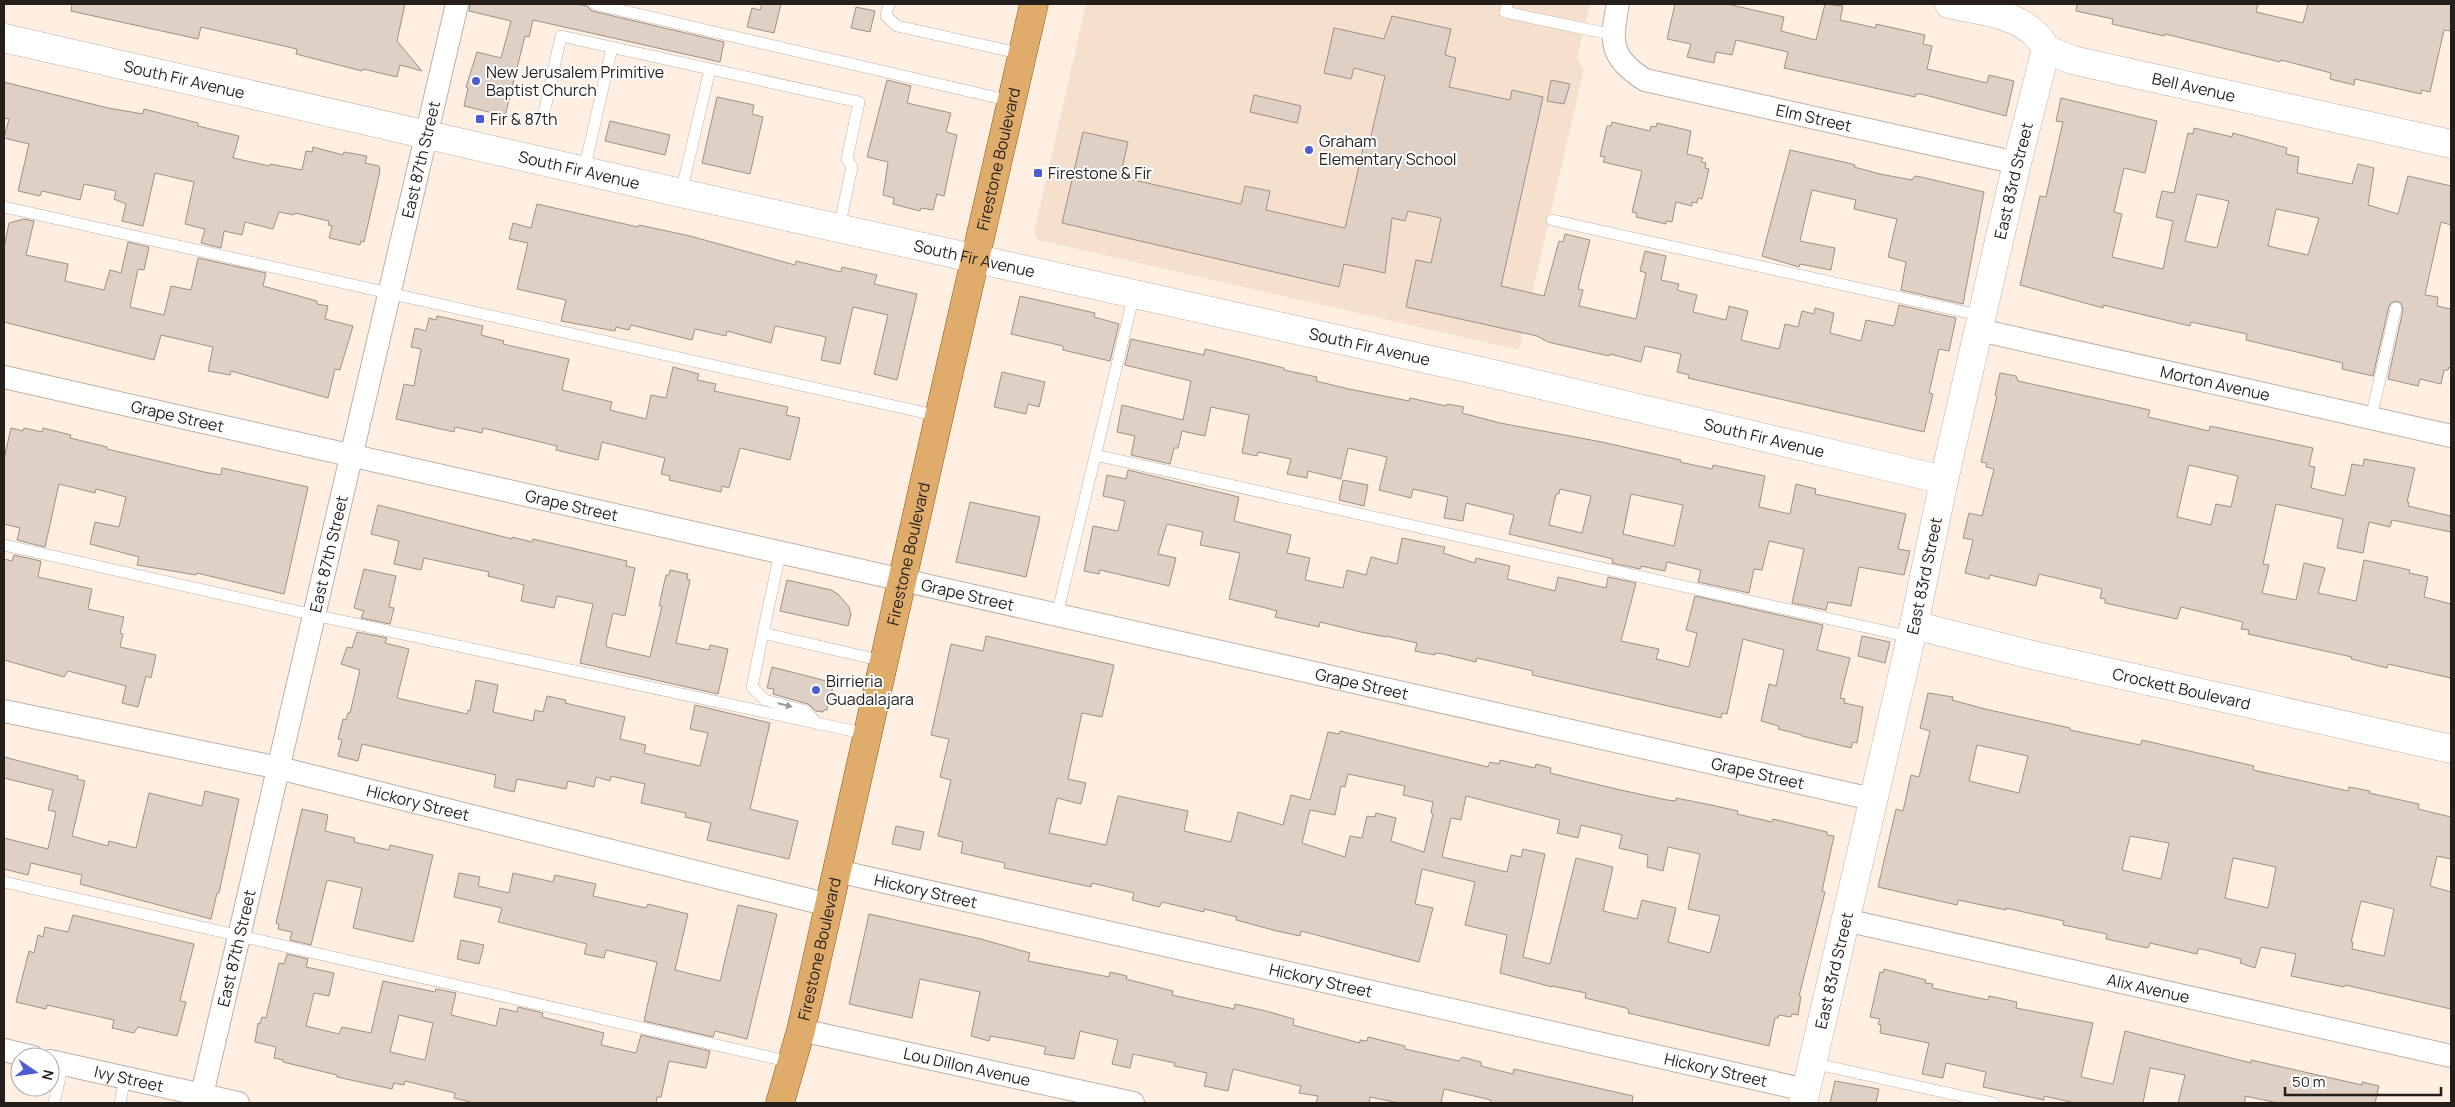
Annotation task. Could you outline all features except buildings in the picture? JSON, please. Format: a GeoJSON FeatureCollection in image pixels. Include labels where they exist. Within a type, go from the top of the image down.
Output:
{"type":"FeatureCollection","features":[{"type":"Feature","properties":{"kind":"main road","name":"Firestone Boulevard"},"geometry":{"type":"LineString","coordinates":[[780,1103],[801,1030],[901,580],[1034,4]]}},
{"type":"Feature","properties":{"kind":"street","name":"East 87th Street"},"geometry":{"type":"LineString","coordinates":[[201,1099],[457,4]]}},
{"type":"Feature","properties":{"kind":"street"},"geometry":{"type":"LineString","coordinates":[[1614,35],[1618,4]]}},
{"type":"Feature","properties":{"kind":"street","name":"Bell Avenue"},"geometry":{"type":"LineString","coordinates":[[1949,4],[2009,18],[2026,25],[2040,37],[2046,49],[2072,60],[2451,144]]}},
{"type":"Feature","properties":{"kind":"street","name":"Elm Street"},"geometry":{"type":"LineString","coordinates":[[1614,35],[1619,59],[1628,69],[1645,80],[2017,164]]}},
{"type":"Feature","properties":{"kind":"street","name":"South Fir Avenue"},"geometry":{"type":"LineString","coordinates":[[4,38],[681,193],[1498,375],[1944,480]]}},
{"type":"Feature","properties":{"kind":"street","name":"East 83rd Street"},"geometry":{"type":"LineString","coordinates":[[1804,1097],[1912,631],[1944,480],[2017,164],[2046,49]]}},
{"type":"Feature","properties":{"kind":"street","name":"Morton Avenue"},"geometry":{"type":"LineString","coordinates":[[1981,323],[2451,436]]}},
{"type":"Feature","properties":{"kind":"street","name":"Grape Street"},"geometry":{"type":"LineString","coordinates":[[4,377],[351,457],[1872,799]]}},
{"type":"Feature","properties":{"kind":"street","name":"Crockett Boulevard"},"geometry":{"type":"LineString","coordinates":[[1912,631],[2032,655],[2451,749]]}},
{"type":"Feature","properties":{"kind":"street","name":"Hickory Street"},"geometry":{"type":"LineString","coordinates":[[4,711],[279,768],[829,905]]}},
{"type":"Feature","properties":{"kind":"street","name":"Hickory Street"},"geometry":{"type":"LineString","coordinates":[[837,871],[1804,1097]]}},
{"type":"Feature","properties":{"kind":"street","name":"Alix Avenue"},"geometry":{"type":"LineString","coordinates":[[1846,920],[2451,1056]]}},
{"type":"Feature","properties":{"kind":"street","name":"Lou Dillon Avenue"},"geometry":{"type":"LineString","coordinates":[[801,1030],[1121,1102]]}},
{"type":"Feature","properties":{"kind":"street","name":"Ivy Street"},"geometry":{"type":"LineString","coordinates":[[60,1063],[126,1078],[201,1099],[238,1103]]}},
{"type":"Feature","properties":{"kind":"lane"},"geometry":{"type":"LineString","coordinates":[[594,4],[1012,100]]}},
{"type":"Feature","properties":{"kind":"lane"},"geometry":{"type":"LineString","coordinates":[[889,4],[886,16],[897,26],[1023,54]]}},
{"type":"Feature","properties":{"kind":"lane"},"geometry":{"type":"LineString","coordinates":[[1507,4],[1505,12],[1614,35]]}},
{"type":"Feature","properties":{"kind":"lane"},"geometry":{"type":"LineString","coordinates":[[544,113],[561,36],[859,102],[847,159],[852,167],[839,228]]}},
{"type":"Feature","properties":{"kind":"lane"},"geometry":{"type":"LineString","coordinates":[[584,170],[612,48]]}},
{"type":"Feature","properties":{"kind":"lane"},"geometry":{"type":"LineString","coordinates":[[681,193],[710,69]]}},
{"type":"Feature","properties":{"kind":"lane"},"geometry":{"type":"LineString","coordinates":[[4,207],[939,416]]}},
{"type":"Feature","properties":{"kind":"lane"},"geometry":{"type":"LineString","coordinates":[[1552,220],[1981,323]]}},
{"type":"Feature","properties":{"kind":"lane"},"geometry":{"type":"LineString","coordinates":[[1057,615],[1134,294]]}},
{"type":"Feature","properties":{"kind":"lane"},"geometry":{"type":"LineString","coordinates":[[2371,418],[2396,308]]}},
{"type":"Feature","properties":{"kind":"lane"},"geometry":{"type":"LineString","coordinates":[[1095,456],[1912,631]]}},
{"type":"Feature","properties":{"kind":"lane"},"geometry":{"type":"LineString","coordinates":[[4,546],[867,734]]}},
{"type":"Feature","properties":{"kind":"lane"},"geometry":{"type":"LineString","coordinates":[[780,553],[752,687],[766,700],[806,711],[817,724]]}},
{"type":"Feature","properties":{"kind":"lane"},"geometry":{"type":"LineString","coordinates":[[763,634],[883,661]]}},
{"type":"Feature","properties":{"kind":"lane"},"geometry":{"type":"LineString","coordinates":[[4,882],[792,1062]]}},
{"type":"Feature","properties":{"kind":"lane"},"geometry":{"type":"LineString","coordinates":[[1812,1063],[1992,1103]]}},
{"type":"Feature","properties":{"kind":"lane"},"geometry":{"type":"LineString","coordinates":[[120,1103],[126,1078]]}},
{"type":"Feature","properties":{"kind":"shaded area","name":"Graham Elementary School"},"geometry":{"type":"Polygon","coordinates":[[[1086,4],[1590,4],[1577,59],[1584,69],[1519,350],[1038,240],[1034,232],[1086,4]]]}},
{"type":"Feature","properties":{"kind":"place","name":"New Jerusalem Primitive Baptist Church"},"geometry":{"type":"Point","coordinates":[476,81]}},
{"type":"Feature","properties":{"kind":"place","name":"Fir & 87th"},"geometry":{"type":"Point","coordinates":[480,119]}},
{"type":"Feature","properties":{"kind":"place","name":"Graham Elementary School"},"geometry":{"type":"Point","coordinates":[1309,150]}},
{"type":"Feature","properties":{"kind":"place","name":"Firestone & Fir"},"geometry":{"type":"Point","coordinates":[1038,173]}},
{"type":"Feature","properties":{"kind":"place","name":"Birrieria Guadalajara"},"geometry":{"type":"Point","coordinates":[816,690]}}]}
